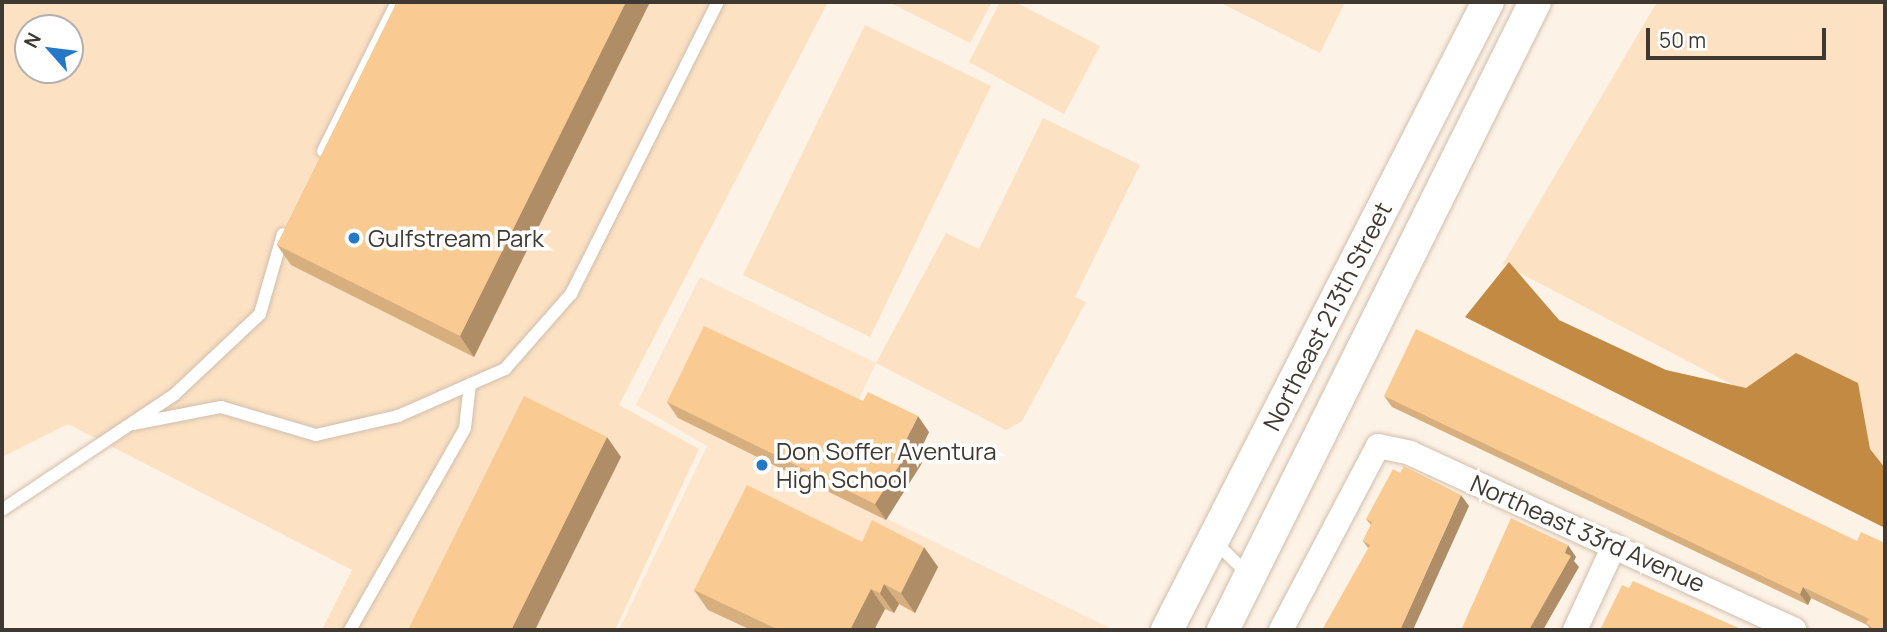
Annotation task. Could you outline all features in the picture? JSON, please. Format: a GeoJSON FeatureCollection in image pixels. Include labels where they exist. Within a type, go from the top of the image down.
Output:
{"type":"FeatureCollection","features":[{"type":"Feature","properties":{"kind":"street","name":"Northeast 213th Street"},"geometry":{"type":"LineString","coordinates":[[1167,630],[1488,2]]}},
{"type":"Feature","properties":{"kind":"street","name":"Northeast 213th Street"},"geometry":{"type":"LineString","coordinates":[[1223,630],[1535,2]]}},
{"type":"Feature","properties":{"kind":"street","name":"Northeast 33rd Avenue"},"geometry":{"type":"LineString","coordinates":[[1281,630],[1378,446],[1410,453],[1794,630]]}},
{"type":"Feature","properties":{"kind":"street"},"geometry":{"type":"LineString","coordinates":[[1575,630],[1614,546]]}},
{"type":"Feature","properties":{"kind":"lane"},"geometry":{"type":"LineString","coordinates":[[315,168],[397,2]]}},
{"type":"Feature","properties":{"kind":"lane"},"geometry":{"type":"LineString","coordinates":[[133,424],[222,407],[316,435],[398,416],[505,369],[571,294],[718,2]]}},
{"type":"Feature","properties":{"kind":"lane"},"geometry":{"type":"LineString","coordinates":[[2,510],[133,424],[260,314],[293,215]]}},
{"type":"Feature","properties":{"kind":"lane"},"geometry":{"type":"LineString","coordinates":[[350,630],[465,428],[470,384]]}},
{"type":"Feature","properties":{"kind":"lane"},"geometry":{"type":"LineString","coordinates":[[1213,540],[1250,577]]}},
{"type":"Feature","properties":{"kind":"shaded area","name":"Gulfstream Park"},"geometry":{"type":"Polygon","coordinates":[[[2,2],[828,2],[619,405],[699,449],[615,630],[322,630],[352,570],[68,424],[2,457],[2,2]]]}},
{"type":"Feature","properties":{"kind":"shaded area"},"geometry":{"type":"Polygon","coordinates":[[[889,2],[992,2],[970,43],[889,2]]]}},
{"type":"Feature","properties":{"kind":"shaded area"},"geometry":{"type":"Polygon","coordinates":[[[1000,2],[1015,2],[1100,46],[1064,114],[969,62],[1000,2]]]}},
{"type":"Feature","properties":{"kind":"shaded area"},"geometry":{"type":"Polygon","coordinates":[[[1219,2],[1345,2],[1320,53],[1219,2]]]}},
{"type":"Feature","properties":{"kind":"shaded area"},"geometry":{"type":"Polygon","coordinates":[[[1657,2],[1885,2],[1885,465],[1503,264],[1657,2]]]}},
{"type":"Feature","properties":{"kind":"shaded area"},"geometry":{"type":"Polygon","coordinates":[[[865,25],[991,86],[870,337],[743,275],[865,25]]]}},
{"type":"Feature","properties":{"kind":"shaded area"},"geometry":{"type":"Polygon","coordinates":[[[1043,118],[1140,165],[1075,297],[1086,302],[1022,421],[1006,430],[876,363],[946,233],[979,249],[1043,118]]]}},
{"type":"Feature","properties":{"kind":"shaded area"},"geometry":{"type":"Polygon","coordinates":[[[1509,262],[1559,320],[1666,370],[1746,388],[1796,353],[1858,383],[1870,449],[1885,468],[1885,528],[1465,317],[1509,262]]]}},
{"type":"Feature","properties":{"kind":"shaded area","name":"Don Soffer Aventura High School"},"geometry":{"type":"Polygon","coordinates":[[[700,277],[876,363],[818,485],[1114,630],[619,630],[707,446],[636,405],[700,277]]]}},
{"type":"Feature","properties":{"kind":"building"},"geometry":{"type":"Polygon","coordinates":[[[397,2],[626,2],[460,336],[277,245],[397,2]]]}},
{"type":"Feature","properties":{"kind":"building"},"geometry":{"type":"Polygon","coordinates":[[[704,326],[863,401],[868,392],[918,416],[904,444],[911,447],[875,504],[667,402],[704,326]]]}},
{"type":"Feature","properties":{"kind":"building"},"geometry":{"type":"Polygon","coordinates":[[[1416,329],[1857,541],[1861,532],[1885,543],[1885,630],[1875,630],[1866,623],[1869,619],[1803,587],[1800,594],[1384,396],[1416,329]]]}},
{"type":"Feature","properties":{"kind":"building"},"geometry":{"type":"Polygon","coordinates":[[[524,396],[607,437],[511,630],[408,630],[524,396]]]}},
{"type":"Feature","properties":{"kind":"building"},"geometry":{"type":"Polygon","coordinates":[[[1404,466],[1461,495],[1400,630],[1322,630],[1370,545],[1363,541],[1372,522],[1366,519],[1393,469],[1400,473],[1404,466]]]}},
{"type":"Feature","properties":{"kind":"building"},"geometry":{"type":"Polygon","coordinates":[[[747,485],[862,542],[872,520],[924,547],[901,593],[884,584],[880,593],[871,589],[850,630],[779,630],[694,590],[747,485]]]}},
{"type":"Feature","properties":{"kind":"building"},"geometry":{"type":"Polygon","coordinates":[[[1511,518],[1568,545],[1565,553],[1571,556],[1529,630],[1461,630],[1511,518]]]}},
{"type":"Feature","properties":{"kind":"building"},"geometry":{"type":"Polygon","coordinates":[[[1633,581],[1743,630],[1600,630],[1622,585],[1629,588],[1633,581]]]}},
{"type":"Feature","properties":{"kind":"place","name":"Gulfstream Park"},"geometry":{"type":"Point","coordinates":[354,238]}},
{"type":"Feature","properties":{"kind":"place","name":"Don Soffer Aventura High School"},"geometry":{"type":"Point","coordinates":[762,465]}}]}
